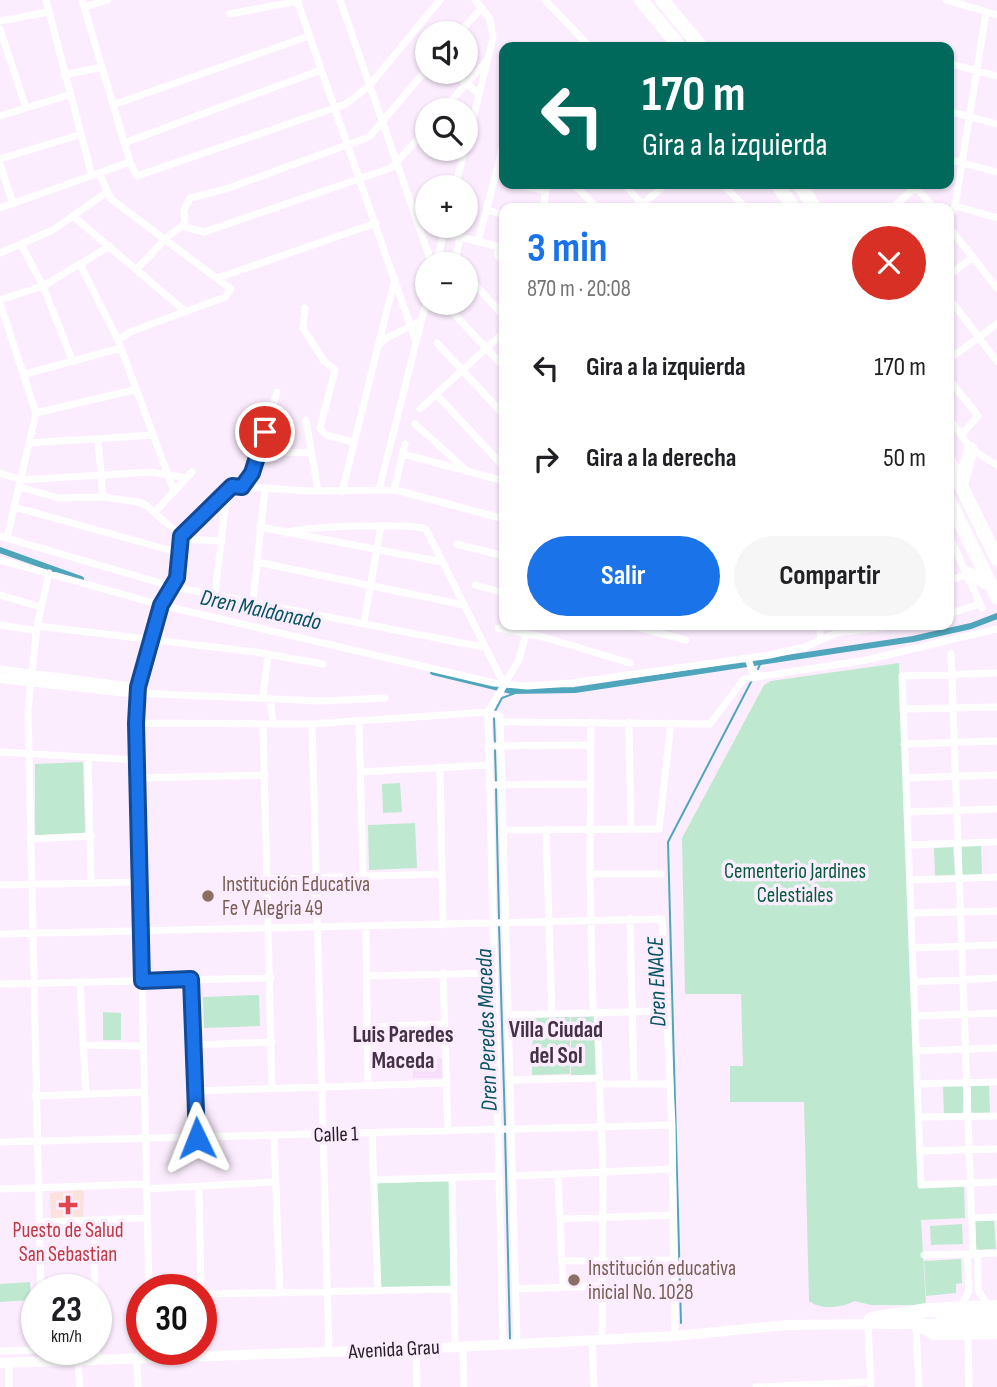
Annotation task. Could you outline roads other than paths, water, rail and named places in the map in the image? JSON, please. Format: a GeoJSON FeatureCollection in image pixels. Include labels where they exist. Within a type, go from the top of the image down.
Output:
{"type":"FeatureCollection","features":[{"type":"Feature","properties":{"kind":"highway"},"geometry":{"type":"LineString","coordinates":[[641,0],[676,42]]}},
{"type":"Feature","properties":{"kind":"highway"},"geometry":{"type":"LineString","coordinates":[[662,0],[697,42]]}},
{"type":"Feature","properties":{"kind":"highway"},"geometry":{"type":"LineString","coordinates":[[961,484],[971,449]]}},
{"type":"Feature","properties":{"kind":"highway"},"geometry":{"type":"LineString","coordinates":[[954,471],[997,559]]}},
{"type":"Feature","properties":{"kind":"highway"},"geometry":{"type":"LineString","coordinates":[[954,512],[994,590]]}},
{"type":"Feature","properties":{"kind":"highway"},"geometry":{"type":"LineString","coordinates":[[968,575],[994,590]]}},
{"type":"Feature","properties":{"kind":"highway"},"geometry":{"type":"LineString","coordinates":[[869,1323],[959,1308],[994,1310]]}},
{"type":"Feature","properties":{"kind":"highway"},"geometry":{"type":"LineString","coordinates":[[917,1325],[935,1333],[997,1332]]}},
{"type":"Feature","properties":{"kind":"main road"},"geometry":{"type":"LineString","coordinates":[[0,678],[31,677],[137,690]]}},
{"type":"Feature","properties":{"kind":"main road","name":"Avenida Grau"},"geometry":{"type":"LineString","coordinates":[[869,1323],[994,1310]]}},
{"type":"Feature","properties":{"kind":"main road","name":"Avenida Grau"},"geometry":{"type":"LineString","coordinates":[[217,1353],[416,1349],[675,1335],[808,1321],[917,1325],[997,1323]]}},
{"type":"Feature","properties":{"kind":"main road","name":"Avenida Grau"},"geometry":{"type":"LineString","coordinates":[[4,1363],[21,1359]]}},
{"type":"Feature","properties":{"kind":"street"},"geometry":{"type":"LineString","coordinates":[[25,374],[73,362],[119,344],[130,332],[229,295],[229,287],[111,198],[107,192],[79,135],[46,0]]}},
{"type":"Feature","properties":{"kind":"street"},"geometry":{"type":"LineString","coordinates":[[108,0],[83,4],[124,143],[137,176],[336,108],[369,86],[440,0]]}},
{"type":"Feature","properties":{"kind":"street"},"geometry":{"type":"LineString","coordinates":[[230,14],[298,0],[416,342]]}},
{"type":"Feature","properties":{"kind":"street"},"geometry":{"type":"LineString","coordinates":[[341,0],[396,164],[429,252]]}},
{"type":"Feature","properties":{"kind":"street"},"geometry":{"type":"LineString","coordinates":[[475,0],[493,28],[478,98]]}},
{"type":"Feature","properties":{"kind":"street"},"geometry":{"type":"LineString","coordinates":[[545,0],[585,42]]}},
{"type":"Feature","properties":{"kind":"street"},"geometry":{"type":"LineString","coordinates":[[946,0],[997,16]]}},
{"type":"Feature","properties":{"kind":"street"},"geometry":{"type":"LineString","coordinates":[[470,21],[482,8]]}},
{"type":"Feature","properties":{"kind":"street"},"geometry":{"type":"LineString","coordinates":[[0,20],[48,12]]}},
{"type":"Feature","properties":{"kind":"street"},"geometry":{"type":"LineString","coordinates":[[986,13],[955,206],[997,218]]}},
{"type":"Feature","properties":{"kind":"street"},"geometry":{"type":"LineString","coordinates":[[0,29],[26,108]]}},
{"type":"Feature","properties":{"kind":"street"},"geometry":{"type":"LineString","coordinates":[[113,105],[310,36]]}},
{"type":"Feature","properties":{"kind":"street"},"geometry":{"type":"LineString","coordinates":[[478,71],[488,60]]}},
{"type":"Feature","properties":{"kind":"street"},"geometry":{"type":"LineString","coordinates":[[954,65],[997,76]]}},
{"type":"Feature","properties":{"kind":"street"},"geometry":{"type":"LineString","coordinates":[[64,75],[102,67]]}},
{"type":"Feature","properties":{"kind":"street"},"geometry":{"type":"LineString","coordinates":[[124,143],[321,70]]}},
{"type":"Feature","properties":{"kind":"street"},"geometry":{"type":"LineString","coordinates":[[185,226],[184,210],[190,198],[369,137],[415,83]]}},
{"type":"Feature","properties":{"kind":"street"},"geometry":{"type":"LineString","coordinates":[[454,98],[466,84]]}},
{"type":"Feature","properties":{"kind":"street"},"geometry":{"type":"LineString","coordinates":[[468,84],[479,94]]}},
{"type":"Feature","properties":{"kind":"street"},"geometry":{"type":"LineString","coordinates":[[0,116],[69,94]]}},
{"type":"Feature","properties":{"kind":"street"},"geometry":{"type":"LineString","coordinates":[[954,112],[997,124]]}},
{"type":"Feature","properties":{"kind":"street"},"geometry":{"type":"LineString","coordinates":[[0,159],[79,135]]}},
{"type":"Feature","properties":{"kind":"street"},"geometry":{"type":"LineString","coordinates":[[136,269],[166,238],[185,226],[204,232],[360,179],[396,164],[415,143]]}},
{"type":"Feature","properties":{"kind":"street"},"geometry":{"type":"LineString","coordinates":[[954,161],[997,172]]}},
{"type":"Feature","properties":{"kind":"street"},"geometry":{"type":"LineString","coordinates":[[0,208],[130,162]]}},
{"type":"Feature","properties":{"kind":"street"},"geometry":{"type":"LineString","coordinates":[[478,242],[499,162]]}},
{"type":"Feature","properties":{"kind":"street"},"geometry":{"type":"LineString","coordinates":[[0,164],[13,204]]}},
{"type":"Feature","properties":{"kind":"street"},"geometry":{"type":"LineString","coordinates":[[495,178],[499,179]]}},
{"type":"Feature","properties":{"kind":"street"},"geometry":{"type":"LineString","coordinates":[[580,189],[592,203]]}},
{"type":"Feature","properties":{"kind":"street"},"geometry":{"type":"LineString","coordinates":[[628,189],[639,203]]}},
{"type":"Feature","properties":{"kind":"street"},"geometry":{"type":"LineString","coordinates":[[646,203],[660,189]]}},
{"type":"Feature","properties":{"kind":"street"},"geometry":{"type":"LineString","coordinates":[[727,189],[741,203]]}},
{"type":"Feature","properties":{"kind":"street"},"geometry":{"type":"LineString","coordinates":[[897,203],[912,189]]}},
{"type":"Feature","properties":{"kind":"street"},"geometry":{"type":"LineString","coordinates":[[918,189],[930,203]]}},
{"type":"Feature","properties":{"kind":"street"},"geometry":{"type":"LineString","coordinates":[[0,253],[22,246],[53,230],[107,192]]}},
{"type":"Feature","properties":{"kind":"street"},"geometry":{"type":"LineString","coordinates":[[486,210],[499,214]]}},
{"type":"Feature","properties":{"kind":"street"},"geometry":{"type":"LineString","coordinates":[[73,216],[186,312]]}},
{"type":"Feature","properties":{"kind":"street"},"geometry":{"type":"LineString","coordinates":[[218,278],[376,223]]}},
{"type":"Feature","properties":{"kind":"street"},"geometry":{"type":"LineString","coordinates":[[954,233],[997,288]]}},
{"type":"Feature","properties":{"kind":"street"},"geometry":{"type":"LineString","coordinates":[[457,252],[459,239],[499,247]]}},
{"type":"Feature","properties":{"kind":"street"},"geometry":{"type":"LineString","coordinates":[[22,246],[43,286],[73,362]]}},
{"type":"Feature","properties":{"kind":"street"},"geometry":{"type":"LineString","coordinates":[[110,246],[81,266],[43,286],[0,302],[4,325],[25,374],[36,412],[14,507],[3,537],[174,587],[483,647]]}},
{"type":"Feature","properties":{"kind":"street"},"geometry":{"type":"LineString","coordinates":[[954,271],[973,257]]}},
{"type":"Feature","properties":{"kind":"street"},"geometry":{"type":"LineString","coordinates":[[81,266],[119,344],[174,491]]}},
{"type":"Feature","properties":{"kind":"street"},"geometry":{"type":"LineString","coordinates":[[342,492],[395,278]]}},
{"type":"Feature","properties":{"kind":"street"},"geometry":{"type":"LineString","coordinates":[[478,288],[499,311]]}},
{"type":"Feature","properties":{"kind":"street"},"geometry":{"type":"LineString","coordinates":[[954,305],[997,361]]}},
{"type":"Feature","properties":{"kind":"street"},"geometry":{"type":"LineString","coordinates":[[305,308],[303,328],[324,360],[335,370],[320,428],[326,435],[353,442]]}},
{"type":"Feature","properties":{"kind":"street"},"geometry":{"type":"LineString","coordinates":[[379,490],[423,315]]}},
{"type":"Feature","properties":{"kind":"street"},"geometry":{"type":"LineString","coordinates":[[455,315],[499,362]]}},
{"type":"Feature","properties":{"kind":"street"},"geometry":{"type":"LineString","coordinates":[[377,346],[384,339],[422,320]]}},
{"type":"Feature","properties":{"kind":"street"},"geometry":{"type":"LineString","coordinates":[[954,356],[997,324]]}},
{"type":"Feature","properties":{"kind":"street"},"geometry":{"type":"LineString","coordinates":[[420,410],[499,336]]}},
{"type":"Feature","properties":{"kind":"street"},"geometry":{"type":"LineString","coordinates":[[437,343],[499,410]]}},
{"type":"Feature","properties":{"kind":"street"},"geometry":{"type":"LineString","coordinates":[[954,386],[978,416],[962,434]]}},
{"type":"Feature","properties":{"kind":"street"},"geometry":{"type":"LineString","coordinates":[[36,412],[134,390]]}},
{"type":"Feature","properties":{"kind":"street"},"geometry":{"type":"LineString","coordinates":[[242,487],[252,473],[277,391]]}},
{"type":"Feature","properties":{"kind":"street"},"geometry":{"type":"LineString","coordinates":[[436,394],[499,462]]}},
{"type":"Feature","properties":{"kind":"street"},"geometry":{"type":"LineString","coordinates":[[306,420],[318,491]]}},
{"type":"Feature","properties":{"kind":"street"},"geometry":{"type":"LineString","coordinates":[[415,424],[469,472]]}},
{"type":"Feature","properties":{"kind":"street"},"geometry":{"type":"LineString","coordinates":[[954,424],[971,449],[997,465]]}},
{"type":"Feature","properties":{"kind":"street"},"geometry":{"type":"LineString","coordinates":[[29,443],[153,435]]}},
{"type":"Feature","properties":{"kind":"street"},"geometry":{"type":"LineString","coordinates":[[98,440],[103,497]]}},
{"type":"Feature","properties":{"kind":"street"},"geometry":{"type":"LineString","coordinates":[[394,490],[405,444]]}},
{"type":"Feature","properties":{"kind":"street"},"geometry":{"type":"LineString","coordinates":[[280,452],[312,453]]}},
{"type":"Feature","properties":{"kind":"street"},"geometry":{"type":"LineString","coordinates":[[403,454],[499,480]]}},
{"type":"Feature","properties":{"kind":"street"},"geometry":{"type":"LineString","coordinates":[[0,473],[20,484],[59,498],[103,497],[139,502],[155,512],[181,537],[222,541]]}},
{"type":"Feature","properties":{"kind":"street"},"geometry":{"type":"LineString","coordinates":[[20,484],[100,474],[189,475],[155,512]]}},
{"type":"Feature","properties":{"kind":"street"},"geometry":{"type":"LineString","coordinates":[[149,1274],[137,690],[161,605],[174,587],[181,537],[232,486],[342,492],[394,490],[499,518]]}},
{"type":"Feature","properties":{"kind":"street"},"geometry":{"type":"LineString","coordinates":[[253,601],[265,489]]}},
{"type":"Feature","properties":{"kind":"street"},"geometry":{"type":"LineString","coordinates":[[215,594],[227,491]]}},
{"type":"Feature","properties":{"kind":"street"},"geometry":{"type":"LineString","coordinates":[[14,507],[180,553]]}},
{"type":"Feature","properties":{"kind":"street"},"geometry":{"type":"LineString","coordinates":[[364,622],[381,526]]}},
{"type":"Feature","properties":{"kind":"street"},"geometry":{"type":"LineString","coordinates":[[260,527],[442,562]]}},
{"type":"Feature","properties":{"kind":"street"},"geometry":{"type":"LineString","coordinates":[[286,533],[305,529],[423,527],[504,684]]}},
{"type":"Feature","properties":{"kind":"street"},"geometry":{"type":"LineString","coordinates":[[457,544],[499,555]]}},
{"type":"Feature","properties":{"kind":"street"},"geometry":{"type":"LineString","coordinates":[[954,548],[981,606],[954,613]]}},
{"type":"Feature","properties":{"kind":"street"},"geometry":{"type":"LineString","coordinates":[[0,560],[161,605],[504,684],[571,683],[748,658],[805,647],[845,630]]}},
{"type":"Feature","properties":{"kind":"street"},"geometry":{"type":"LineString","coordinates":[[257,562],[464,605]]}},
{"type":"Feature","properties":{"kind":"street"},"geometry":{"type":"LineString","coordinates":[[41,1274],[30,885],[30,756],[31,677],[37,629],[49,573]]}},
{"type":"Feature","properties":{"kind":"street"},"geometry":{"type":"LineString","coordinates":[[954,579],[968,575]]}},
{"type":"Feature","properties":{"kind":"street"},"geometry":{"type":"LineString","coordinates":[[475,585],[499,592]]}},
{"type":"Feature","properties":{"kind":"street"},"geometry":{"type":"LineString","coordinates":[[0,595],[41,607]]}},
{"type":"Feature","properties":{"kind":"street"},"geometry":{"type":"LineString","coordinates":[[0,625],[268,655],[323,664]]}},
{"type":"Feature","properties":{"kind":"street"},"geometry":{"type":"LineString","coordinates":[[501,722],[710,724],[740,681],[880,658],[997,629]]}},
{"type":"Feature","properties":{"kind":"street"},"geometry":{"type":"LineString","coordinates":[[507,630],[630,663]]}},
{"type":"Feature","properties":{"kind":"street"},"geometry":{"type":"LineString","coordinates":[[503,1344],[488,712],[519,660],[527,630]]}},
{"type":"Feature","properties":{"kind":"street"},"geometry":{"type":"LineString","coordinates":[[648,630],[686,640]]}},
{"type":"Feature","properties":{"kind":"street"},"geometry":{"type":"LineString","coordinates":[[820,630],[821,639]]}},
{"type":"Feature","properties":{"kind":"street"},"geometry":{"type":"LineString","coordinates":[[951,654],[972,1217],[969,1291],[959,1308]]}},
{"type":"Feature","properties":{"kind":"street"},"geometry":{"type":"LineString","coordinates":[[268,655],[266,698],[272,723]]}},
{"type":"Feature","properties":{"kind":"street"},"geometry":{"type":"LineString","coordinates":[[748,658],[752,671],[760,676]]}},
{"type":"Feature","properties":{"kind":"street"},"geometry":{"type":"LineString","coordinates":[[0,669],[31,677]]}},
{"type":"Feature","properties":{"kind":"street"},"geometry":{"type":"LineString","coordinates":[[997,673],[902,676],[922,1185],[997,1182]]}},
{"type":"Feature","properties":{"kind":"street"},"geometry":{"type":"LineString","coordinates":[[137,690],[321,701],[385,698]]}},
{"type":"Feature","properties":{"kind":"street"},"geometry":{"type":"LineString","coordinates":[[903,709],[997,708]]}},
{"type":"Feature","properties":{"kind":"street"},"geometry":{"type":"LineString","coordinates":[[136,723],[312,724],[488,712],[499,714],[517,1343]]}},
{"type":"Feature","properties":{"kind":"street"},"geometry":{"type":"LineString","coordinates":[[359,721],[363,876]]}},
{"type":"Feature","properties":{"kind":"street"},"geometry":{"type":"LineString","coordinates":[[591,722],[591,919],[603,1173],[602,1286],[594,1387]]}},
{"type":"Feature","properties":{"kind":"street"},"geometry":{"type":"LineString","coordinates":[[629,722],[631,828]]}},
{"type":"Feature","properties":{"kind":"street"},"geometry":{"type":"LineString","coordinates":[[503,830],[659,829],[671,723]]}},
{"type":"Feature","properties":{"kind":"street"},"geometry":{"type":"LineString","coordinates":[[263,724],[272,1088]]}},
{"type":"Feature","properties":{"kind":"street"},"geometry":{"type":"LineString","coordinates":[[312,724],[326,1292],[330,1352]]}},
{"type":"Feature","properties":{"kind":"street"},"geometry":{"type":"LineString","coordinates":[[904,744],[997,741]]}},
{"type":"Feature","properties":{"kind":"street"},"geometry":{"type":"LineString","coordinates":[[488,746],[590,745]]}},
{"type":"Feature","properties":{"kind":"street"},"geometry":{"type":"LineString","coordinates":[[0,751],[88,760],[138,760]]}},
{"type":"Feature","properties":{"kind":"street"},"geometry":{"type":"LineString","coordinates":[[88,760],[91,883]]}},
{"type":"Feature","properties":{"kind":"street"},"geometry":{"type":"LineString","coordinates":[[360,772],[488,765]]}},
{"type":"Feature","properties":{"kind":"street"},"geometry":{"type":"LineString","coordinates":[[440,767],[443,925]]}},
{"type":"Feature","properties":{"kind":"street"},"geometry":{"type":"LineString","coordinates":[[139,778],[265,775]]}},
{"type":"Feature","properties":{"kind":"street"},"geometry":{"type":"LineString","coordinates":[[906,778],[997,775]]}},
{"type":"Feature","properties":{"kind":"street"},"geometry":{"type":"LineString","coordinates":[[489,785],[590,784]]}},
{"type":"Feature","properties":{"kind":"street"},"geometry":{"type":"LineString","coordinates":[[907,812],[997,808]]}},
{"type":"Feature","properties":{"kind":"street"},"geometry":{"type":"LineString","coordinates":[[546,829],[552,1014]]}},
{"type":"Feature","properties":{"kind":"street"},"geometry":{"type":"LineString","coordinates":[[30,839],[90,836]]}},
{"type":"Feature","properties":{"kind":"street"},"geometry":{"type":"LineString","coordinates":[[908,845],[997,842]]}},
{"type":"Feature","properties":{"kind":"street"},"geometry":{"type":"LineString","coordinates":[[267,879],[441,874]]}},
{"type":"Feature","properties":{"kind":"street"},"geometry":{"type":"LineString","coordinates":[[590,874],[661,874]]}},
{"type":"Feature","properties":{"kind":"street"},"geometry":{"type":"LineString","coordinates":[[910,880],[997,877]]}},
{"type":"Feature","properties":{"kind":"street"},"geometry":{"type":"LineString","coordinates":[[0,885],[141,883]]}},
{"type":"Feature","properties":{"kind":"street"},"geometry":{"type":"LineString","coordinates":[[911,914],[997,911]]}},
{"type":"Feature","properties":{"kind":"street"},"geometry":{"type":"LineString","coordinates":[[630,918],[634,1084]]}},
{"type":"Feature","properties":{"kind":"street"},"geometry":{"type":"LineString","coordinates":[[0,934],[662,919],[672,1125],[675,1335]]}},
{"type":"Feature","properties":{"kind":"street"},"geometry":{"type":"LineString","coordinates":[[366,927],[368,1085]]}},
{"type":"Feature","properties":{"kind":"street"},"geometry":{"type":"LineString","coordinates":[[912,948],[997,945]]}},
{"type":"Feature","properties":{"kind":"street"},"geometry":{"type":"LineString","coordinates":[[443,973],[449,1131]]}},
{"type":"Feature","properties":{"kind":"street"},"geometry":{"type":"LineString","coordinates":[[368,976],[495,973]]}},
{"type":"Feature","properties":{"kind":"street"},"geometry":{"type":"LineString","coordinates":[[0,984],[271,978]]}},
{"type":"Feature","properties":{"kind":"street"},"geometry":{"type":"LineString","coordinates":[[914,982],[997,978]]}},
{"type":"Feature","properties":{"kind":"street"},"geometry":{"type":"LineString","coordinates":[[191,979],[197,1138]]}},
{"type":"Feature","properties":{"kind":"street"},"geometry":{"type":"LineString","coordinates":[[80,982],[86,1094]]}},
{"type":"Feature","properties":{"kind":"street"},"geometry":{"type":"LineString","coordinates":[[509,1015],[665,1011]]}},
{"type":"Feature","properties":{"kind":"street"},"geometry":{"type":"LineString","coordinates":[[915,1016],[997,1013]]}},
{"type":"Feature","properties":{"kind":"street"},"geometry":{"type":"LineString","coordinates":[[368,1030],[445,1028]]}},
{"type":"Feature","properties":{"kind":"street"},"geometry":{"type":"LineString","coordinates":[[194,1045],[272,1042]]}},
{"type":"Feature","properties":{"kind":"street"},"geometry":{"type":"LineString","coordinates":[[83,1045],[143,1046]]}},
{"type":"Feature","properties":{"kind":"street"},"geometry":{"type":"LineString","coordinates":[[916,1051],[997,1048]]}},
{"type":"Feature","properties":{"kind":"street"},"geometry":{"type":"LineString","coordinates":[[510,1080],[670,1084]]}},
{"type":"Feature","properties":{"kind":"street"},"geometry":{"type":"LineString","coordinates":[[917,1084],[997,1082]]}},
{"type":"Feature","properties":{"kind":"street"},"geometry":{"type":"LineString","coordinates":[[195,1091],[447,1083]]}},
{"type":"Feature","properties":{"kind":"street"},"geometry":{"type":"LineString","coordinates":[[35,1097],[144,1091]]}},
{"type":"Feature","properties":{"kind":"street"},"geometry":{"type":"LineString","coordinates":[[919,1117],[997,1116]]}},
{"type":"Feature","properties":{"kind":"street","name":"Calle 1"},"geometry":{"type":"LineString","coordinates":[[0,1142],[672,1125]]}},
{"type":"Feature","properties":{"kind":"street"},"geometry":{"type":"LineString","coordinates":[[372,1133],[378,1290]]}},
{"type":"Feature","properties":{"kind":"street"},"geometry":{"type":"LineString","coordinates":[[274,1136],[280,1293]]}},
{"type":"Feature","properties":{"kind":"street"},"geometry":{"type":"LineString","coordinates":[[920,1151],[997,1149]]}},
{"type":"Feature","properties":{"kind":"street"},"geometry":{"type":"LineString","coordinates":[[512,1176],[672,1169]]}},
{"type":"Feature","properties":{"kind":"street"},"geometry":{"type":"LineString","coordinates":[[558,1174],[563,1287]]}},
{"type":"Feature","properties":{"kind":"street"},"geometry":{"type":"LineString","coordinates":[[374,1180],[499,1176]]}},
{"type":"Feature","properties":{"kind":"street"},"geometry":{"type":"LineString","coordinates":[[452,1178],[453,1289],[464,1387]]}},
{"type":"Feature","properties":{"kind":"street"},"geometry":{"type":"LineString","coordinates":[[0,1189],[199,1187],[274,1182]]}},
{"type":"Feature","properties":{"kind":"street"},"geometry":{"type":"LineString","coordinates":[[199,1187],[201,1274]]}},
{"type":"Feature","properties":{"kind":"street"},"geometry":{"type":"LineString","coordinates":[[560,1220],[673,1215]]}},
{"type":"Feature","properties":{"kind":"street"},"geometry":{"type":"LineString","coordinates":[[972,1217],[997,1217]]}},
{"type":"Feature","properties":{"kind":"street"},"geometry":{"type":"LineString","coordinates":[[39,1222],[147,1218]]}},
{"type":"Feature","properties":{"kind":"street"},"geometry":{"type":"LineString","coordinates":[[93,1220],[95,1274]]}},
{"type":"Feature","properties":{"kind":"street"},"geometry":{"type":"LineString","coordinates":[[924,1255],[997,1253]]}},
{"type":"Feature","properties":{"kind":"street"},"geometry":{"type":"LineString","coordinates":[[972,1254],[978,1290],[994,1310]]}},
{"type":"Feature","properties":{"kind":"street"},"geometry":{"type":"LineString","coordinates":[[562,1261],[674,1260]]}},
{"type":"Feature","properties":{"kind":"street"},"geometry":{"type":"LineString","coordinates":[[516,1289],[602,1286]]}},
{"type":"Feature","properties":{"kind":"street"},"geometry":{"type":"LineString","coordinates":[[217,1292],[453,1289]]}},
{"type":"Feature","properties":{"kind":"street"},"geometry":{"type":"LineString","coordinates":[[756,1387],[870,1385],[869,1323]]}},
{"type":"Feature","properties":{"kind":"street"},"geometry":{"type":"LineString","coordinates":[[917,1325],[919,1387]]}},
{"type":"Feature","properties":{"kind":"street"},"geometry":{"type":"LineString","coordinates":[[968,1332],[969,1387]]}},
{"type":"Feature","properties":{"kind":"street"},"geometry":{"type":"LineString","coordinates":[[416,1349],[417,1387]]}},
{"type":"Feature","properties":{"kind":"street","name":"Avenida Grau"},"geometry":{"type":"LineString","coordinates":[[0,1351],[21,1352]]}},
{"type":"Feature","properties":{"kind":"street"},"geometry":{"type":"LineString","coordinates":[[4,1363],[9,1387]]}},
{"type":"Feature","properties":{"kind":"street"},"geometry":{"type":"LineString","coordinates":[[78,1365],[80,1387]]}},
{"type":"Feature","properties":{"kind":"street"},"geometry":{"type":"LineString","coordinates":[[137,1365],[138,1387]]}},
{"type":"Feature","properties":{"kind":"waterway","name":"Dren Maldonado"},"geometry":{"type":"LineString","coordinates":[[0,550],[81,579]]}},
{"type":"Feature","properties":{"kind":"waterway","name":"Dren Maldonado"},"geometry":{"type":"LineString","coordinates":[[954,630],[997,616]]}},
{"type":"Feature","properties":{"kind":"waterway","name":"Dren Maldonado"},"geometry":{"type":"LineString","coordinates":[[433,672],[511,691],[575,690],[913,639],[953,630]]}},
{"type":"Feature","properties":{"kind":"waterway","name":"Dren ENACE"},"geometry":{"type":"LineString","coordinates":[[758,669],[761,662]]}},
{"type":"Feature","properties":{"kind":"waterway","name":"Dren ENACE"},"geometry":{"type":"LineString","coordinates":[[681,1323],[668,842],[752,680]]}},
{"type":"Feature","properties":{"kind":"waterway","name":"Dren Maldonado"},"geometry":{"type":"LineString","coordinates":[[494,713],[502,698],[518,692]]}},
{"type":"Feature","properties":{"kind":"waterway","name":"Dren Peredes Maceda"},"geometry":{"type":"LineString","coordinates":[[494,718],[495,744]]}},
{"type":"Feature","properties":{"kind":"waterway","name":"Dren Peredes Maceda"},"geometry":{"type":"LineString","coordinates":[[495,750],[496,782]]}},
{"type":"Feature","properties":{"kind":"waterway","name":"Dren Peredes Maceda"},"geometry":{"type":"LineString","coordinates":[[496,788],[499,919]]}},
{"type":"Feature","properties":{"kind":"waterway","name":"Dren Peredes Maceda"},"geometry":{"type":"LineString","coordinates":[[499,925],[505,1125]]}},
{"type":"Feature","properties":{"kind":"waterway","name":"Dren Peredes Maceda"},"geometry":{"type":"LineString","coordinates":[[505,1131],[510,1339]]}},
{"type":"Feature","properties":{"kind":"place","name":"Institución Educativa Fe Y Alegria 49"},"geometry":{"type":"Point","coordinates":[208,896]}},
{"type":"Feature","properties":{"kind":"place","name":"Puesto de Salud San Sebastian"},"geometry":{"type":"Point","coordinates":[68,1205]}},
{"type":"Feature","properties":{"kind":"place","name":"Institución educativa inicial No. 1028"},"geometry":{"type":"Point","coordinates":[574,1280]}},
{"type":"Feature","properties":{"kind":"district","name":"Villa Ciudad del Sol"},"geometry":{"type":"Point","coordinates":[556,1042]}},
{"type":"Feature","properties":{"kind":"district","name":"Luis Paredes Maceda"},"geometry":{"type":"Point","coordinates":[403,1047]}},
{"type":"Feature","properties":{"kind":"park label","name":"Cementerio Jardines Celestiales"},"geometry":{"type":"Point","coordinates":[795,883]}}]}
